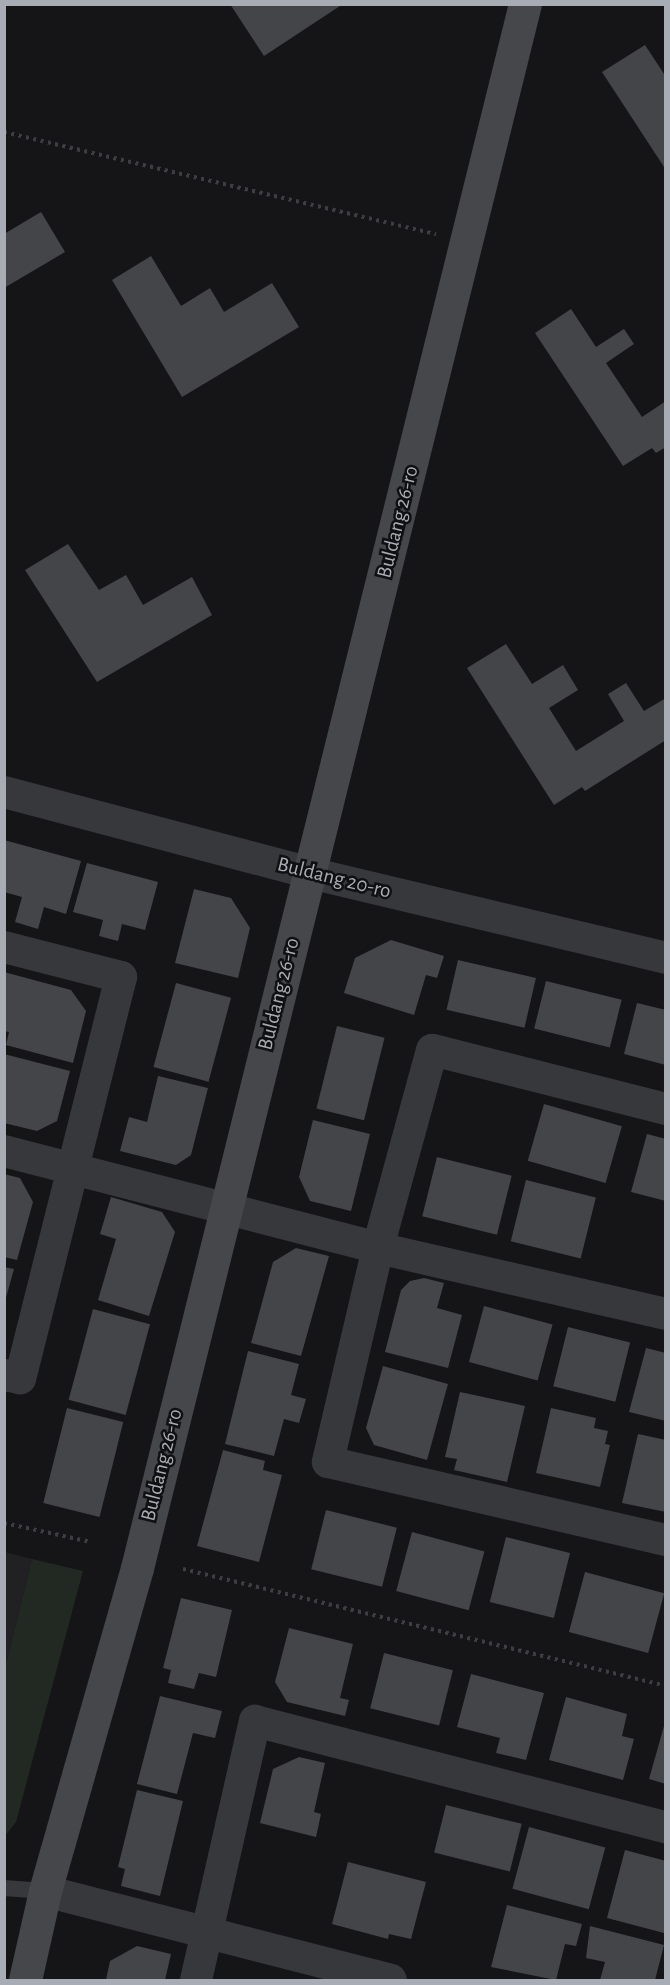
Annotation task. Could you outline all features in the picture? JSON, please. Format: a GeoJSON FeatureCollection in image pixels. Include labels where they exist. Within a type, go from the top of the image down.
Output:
{"type":"FeatureCollection","features":[{"type":"Feature","properties":{"kind":"street","name":"Buldang 26-ro"},"geometry":{"type":"LineString","coordinates":[[25,1980],[45,1891],[136,1568],[468,242],[525,4]]}},
{"type":"Feature","properties":{"kind":"street","name":"Buldang 20-ro"},"geometry":{"type":"LineString","coordinates":[[4,792],[310,873],[666,958]]}},
{"type":"Feature","properties":{"kind":"street"},"geometry":{"type":"LineString","coordinates":[[4,947],[121,977],[20,1378],[4,1375]]}},
{"type":"Feature","properties":{"kind":"street"},"geometry":{"type":"LineString","coordinates":[[666,1108],[432,1050],[378,1248],[328,1462],[666,1540]]}},
{"type":"Feature","properties":{"kind":"street"},"geometry":{"type":"LineString","coordinates":[[4,1151],[224,1210],[378,1248],[666,1314]]}},
{"type":"Feature","properties":{"kind":"street"},"geometry":{"type":"LineString","coordinates":[[196,1980],[255,1721],[666,1827]]}},
{"type":"Feature","properties":{"kind":"street"},"geometry":{"type":"LineString","coordinates":[[45,1891],[391,1980]]}},
{"type":"Feature","properties":{"kind":"lane"},"geometry":{"type":"LineString","coordinates":[[4,1887],[45,1891]]}},
{"type":"Feature","properties":{"kind":"path"},"geometry":{"type":"LineString","coordinates":[[4,132],[468,242]]}},
{"type":"Feature","properties":{"kind":"path"},"geometry":{"type":"LineString","coordinates":[[4,1523],[91,1542]]}},
{"type":"Feature","properties":{"kind":"path"},"geometry":{"type":"LineString","coordinates":[[183,1569],[666,1686]]}},
{"type":"Feature","properties":{"kind":"shaded area"},"geometry":{"type":"Polygon","coordinates":[[[5,1552],[32,1559],[5,1668],[5,1552]]]}},
{"type":"Feature","properties":{"kind":"shaded area"},"geometry":{"type":"Polygon","coordinates":[[[32,1559],[83,1571],[16,1822],[5,1836],[5,1668],[32,1559]]]}},
{"type":"Feature","properties":{"kind":"building"},"geometry":{"type":"Polygon","coordinates":[[[230,4],[343,4],[264,56],[230,4]]]}},
{"type":"Feature","properties":{"kind":"building"},"geometry":{"type":"Polygon","coordinates":[[[645,45],[666,77],[666,170],[602,72],[645,45]]]}},
{"type":"Feature","properties":{"kind":"building"},"geometry":{"type":"Polygon","coordinates":[[[41,212],[65,252],[4,288],[4,234],[41,212]]]}},
{"type":"Feature","properties":{"kind":"building"},"geometry":{"type":"Polygon","coordinates":[[[151,256],[181,306],[210,288],[224,312],[272,283],[299,327],[182,397],[112,280],[151,256]]]}},
{"type":"Feature","properties":{"kind":"building"},"geometry":{"type":"Polygon","coordinates":[[[571,309],[596,347],[624,329],[634,344],[606,363],[642,417],[666,401],[666,447],[656,453],[652,448],[623,466],[535,333],[571,309]]]}},
{"type":"Feature","properties":{"kind":"building"},"geometry":{"type":"Polygon","coordinates":[[[68,544],[99,590],[126,575],[143,605],[192,577],[212,615],[97,682],[25,570],[68,544]]]}},
{"type":"Feature","properties":{"kind":"building"},"geometry":{"type":"Polygon","coordinates":[[[506,644],[532,684],[563,665],[578,690],[549,708],[576,751],[624,721],[608,694],[626,683],[644,711],[666,698],[666,740],[585,791],[582,787],[554,805],[467,668],[506,644]]]}},
{"type":"Feature","properties":{"kind":"building"},"geometry":{"type":"Polygon","coordinates":[[[4,840],[81,861],[66,914],[44,907],[38,929],[15,922],[22,897],[4,892],[4,840]]]}},
{"type":"Feature","properties":{"kind":"building"},"geometry":{"type":"Polygon","coordinates":[[[87,863],[158,882],[145,930],[122,924],[118,941],[99,936],[103,920],[73,912],[87,863]]]}},
{"type":"Feature","properties":{"kind":"building"},"geometry":{"type":"Polygon","coordinates":[[[194,889],[231,898],[250,928],[238,978],[175,963],[194,889]]]}},
{"type":"Feature","properties":{"kind":"building"},"geometry":{"type":"Polygon","coordinates":[[[391,940],[444,956],[437,978],[426,975],[414,1015],[344,993],[355,958],[391,940]]]}},
{"type":"Feature","properties":{"kind":"building"},"geometry":{"type":"Polygon","coordinates":[[[458,960],[536,978],[524,1028],[447,1010],[458,960]]]}},
{"type":"Feature","properties":{"kind":"building"},"geometry":{"type":"Polygon","coordinates":[[[4,972],[71,990],[86,1011],[73,1063],[6,1045],[9,1032],[4,1031],[4,972]]]}},
{"type":"Feature","properties":{"kind":"building"},"geometry":{"type":"Polygon","coordinates":[[[546,981],[622,1000],[610,1047],[534,1029],[546,981]]]}},
{"type":"Feature","properties":{"kind":"building"},"geometry":{"type":"Polygon","coordinates":[[[176,983],[231,998],[209,1082],[153,1067],[176,983]]]}},
{"type":"Feature","properties":{"kind":"building"},"geometry":{"type":"Polygon","coordinates":[[[637,1003],[666,1010],[666,1065],[624,1054],[637,1003]]]}},
{"type":"Feature","properties":{"kind":"building"},"geometry":{"type":"Polygon","coordinates":[[[337,1026],[385,1038],[364,1120],[316,1108],[337,1026]]]}},
{"type":"Feature","properties":{"kind":"building"},"geometry":{"type":"Polygon","coordinates":[[[4,1054],[70,1071],[57,1121],[37,1131],[4,1123],[4,1054]]]}},
{"type":"Feature","properties":{"kind":"building"},"geometry":{"type":"Polygon","coordinates":[[[158,1076],[208,1088],[191,1155],[176,1165],[120,1151],[129,1117],[147,1122],[158,1076]]]}},
{"type":"Feature","properties":{"kind":"building"},"geometry":{"type":"Polygon","coordinates":[[[544,1104],[622,1126],[606,1183],[528,1161],[544,1104]]]}},
{"type":"Feature","properties":{"kind":"building"},"geometry":{"type":"Polygon","coordinates":[[[313,1120],[370,1134],[351,1211],[310,1201],[299,1177],[313,1120]]]}},
{"type":"Feature","properties":{"kind":"building"},"geometry":{"type":"Polygon","coordinates":[[[647,1134],[666,1139],[666,1201],[631,1192],[647,1134]]]}},
{"type":"Feature","properties":{"kind":"building"},"geometry":{"type":"Polygon","coordinates":[[[437,1157],[512,1176],[497,1235],[422,1216],[437,1157]]]}},
{"type":"Feature","properties":{"kind":"building"},"geometry":{"type":"Polygon","coordinates":[[[4,1174],[20,1178],[33,1202],[17,1260],[4,1257],[4,1174]]]}},
{"type":"Feature","properties":{"kind":"building"},"geometry":{"type":"Polygon","coordinates":[[[526,1180],[596,1197],[581,1259],[511,1241],[526,1180]]]}},
{"type":"Feature","properties":{"kind":"building"},"geometry":{"type":"Polygon","coordinates":[[[111,1197],[162,1212],[175,1232],[149,1316],[98,1300],[116,1239],[100,1234],[111,1197]]]}},
{"type":"Feature","properties":{"kind":"building"},"geometry":{"type":"Polygon","coordinates":[[[296,1248],[329,1256],[301,1356],[251,1343],[273,1262],[296,1248]]]}},
{"type":"Feature","properties":{"kind":"building"},"geometry":{"type":"Polygon","coordinates":[[[4,1267],[14,1269],[5,1301],[4,1301],[4,1267]]]}},
{"type":"Feature","properties":{"kind":"building"},"geometry":{"type":"Polygon","coordinates":[[[424,1278],[444,1283],[437,1308],[462,1315],[448,1368],[385,1352],[401,1290],[410,1281],[424,1278]]]}},
{"type":"Feature","properties":{"kind":"building"},"geometry":{"type":"Polygon","coordinates":[[[484,1306],[553,1324],[538,1380],[469,1362],[484,1306]]]}},
{"type":"Feature","properties":{"kind":"building"},"geometry":{"type":"Polygon","coordinates":[[[93,1309],[150,1324],[126,1415],[69,1400],[93,1309]]]}},
{"type":"Feature","properties":{"kind":"building"},"geometry":{"type":"Polygon","coordinates":[[[568,1327],[630,1342],[615,1402],[553,1386],[568,1327]]]}},
{"type":"Feature","properties":{"kind":"building"},"geometry":{"type":"Polygon","coordinates":[[[646,1348],[666,1353],[666,1421],[629,1412],[646,1348]]]}},
{"type":"Feature","properties":{"kind":"building"},"geometry":{"type":"Polygon","coordinates":[[[248,1351],[299,1364],[291,1395],[306,1399],[299,1423],[284,1419],[274,1456],[225,1444],[248,1351]]]}},
{"type":"Feature","properties":{"kind":"building"},"geometry":{"type":"Polygon","coordinates":[[[383,1366],[448,1384],[427,1460],[374,1445],[366,1428],[383,1366]]]}},
{"type":"Feature","properties":{"kind":"building"},"geometry":{"type":"Polygon","coordinates":[[[460,1392],[525,1406],[507,1482],[454,1470],[457,1459],[445,1457],[460,1392]]]}},
{"type":"Feature","properties":{"kind":"building"},"geometry":{"type":"Polygon","coordinates":[[[67,1408],[123,1422],[100,1517],[43,1503],[67,1408]]]}},
{"type":"Feature","properties":{"kind":"building"},"geometry":{"type":"Polygon","coordinates":[[[551,1408],[596,1418],[594,1428],[608,1431],[605,1444],[610,1445],[600,1487],[536,1473],[551,1408]]]}},
{"type":"Feature","properties":{"kind":"building"},"geometry":{"type":"Polygon","coordinates":[[[638,1434],[666,1440],[666,1512],[622,1503],[638,1434]]]}},
{"type":"Feature","properties":{"kind":"building"},"geometry":{"type":"Polygon","coordinates":[[[223,1450],[265,1461],[263,1470],[282,1475],[259,1562],[197,1546],[223,1450]]]}},
{"type":"Feature","properties":{"kind":"building"},"geometry":{"type":"Polygon","coordinates":[[[326,1510],[397,1528],[382,1587],[311,1569],[326,1510]]]}},
{"type":"Feature","properties":{"kind":"building"},"geometry":{"type":"Polygon","coordinates":[[[412,1532],[484,1551],[469,1610],[396,1591],[412,1532]]]}},
{"type":"Feature","properties":{"kind":"building"},"geometry":{"type":"Polygon","coordinates":[[[506,1537],[570,1553],[554,1618],[490,1602],[506,1537]]]}},
{"type":"Feature","properties":{"kind":"building"},"geometry":{"type":"Polygon","coordinates":[[[585,1572],[664,1593],[648,1653],[569,1632],[585,1572]]]}},
{"type":"Feature","properties":{"kind":"building"},"geometry":{"type":"Polygon","coordinates":[[[181,1598],[232,1610],[216,1677],[199,1673],[194,1689],[168,1683],[171,1670],[163,1668],[181,1598]]]}},
{"type":"Feature","properties":{"kind":"building"},"geometry":{"type":"Polygon","coordinates":[[[289,1628],[353,1644],[340,1698],[349,1700],[345,1716],[287,1702],[275,1682],[289,1628]]]}},
{"type":"Feature","properties":{"kind":"building"},"geometry":{"type":"Polygon","coordinates":[[[384,1653],[453,1670],[439,1725],[370,1708],[384,1653]]]}},
{"type":"Feature","properties":{"kind":"building"},"geometry":{"type":"Polygon","coordinates":[[[471,1674],[544,1693],[526,1760],[496,1753],[500,1738],[457,1727],[471,1674]]]}},
{"type":"Feature","properties":{"kind":"building"},"geometry":{"type":"Polygon","coordinates":[[[160,1696],[222,1711],[215,1738],[193,1733],[177,1794],[137,1784],[160,1696]]]}},
{"type":"Feature","properties":{"kind":"building"},"geometry":{"type":"Polygon","coordinates":[[[566,1697],[627,1714],[622,1736],[634,1739],[623,1780],[549,1760],[566,1697]]]}},
{"type":"Feature","properties":{"kind":"building"},"geometry":{"type":"Polygon","coordinates":[[[664,1726],[666,1727],[666,1784],[649,1779],[664,1726]]]}},
{"type":"Feature","properties":{"kind":"building"},"geometry":{"type":"Polygon","coordinates":[[[299,1757],[325,1763],[314,1812],[321,1814],[316,1837],[260,1823],[273,1769],[299,1757]]]}},
{"type":"Feature","properties":{"kind":"building"},"geometry":{"type":"Polygon","coordinates":[[[137,1790],[183,1801],[160,1896],[121,1886],[125,1869],[118,1867],[137,1790]]]}},
{"type":"Feature","properties":{"kind":"building"},"geometry":{"type":"Polygon","coordinates":[[[446,1805],[522,1824],[510,1871],[434,1853],[446,1805]]]}},
{"type":"Feature","properties":{"kind":"building"},"geometry":{"type":"Polygon","coordinates":[[[529,1827],[605,1847],[589,1909],[512,1889],[529,1827]]]}},
{"type":"Feature","properties":{"kind":"building"},"geometry":{"type":"Polygon","coordinates":[[[625,1850],[666,1861],[664,1933],[607,1918],[625,1850]]]}},
{"type":"Feature","properties":{"kind":"building"},"geometry":{"type":"Polygon","coordinates":[[[348,1862],[426,1882],[411,1939],[389,1934],[388,1939],[332,1924],[348,1862]]]}},
{"type":"Feature","properties":{"kind":"building"},"geometry":{"type":"Polygon","coordinates":[[[507,1905],[582,1924],[576,1946],[565,1944],[556,1980],[491,1967],[507,1905]]]}},
{"type":"Feature","properties":{"kind":"building"},"geometry":{"type":"Polygon","coordinates":[[[590,1926],[664,1945],[655,1980],[600,1980],[605,1962],[586,1958],[590,1926]]]}},
{"type":"Feature","properties":{"kind":"building"},"geometry":{"type":"Polygon","coordinates":[[[137,1946],[171,1954],[165,1980],[106,1980],[110,1961],[137,1946]]]}}]}
